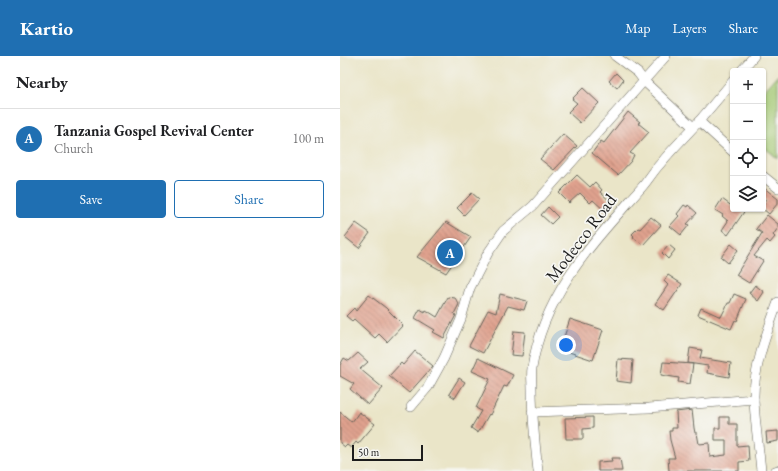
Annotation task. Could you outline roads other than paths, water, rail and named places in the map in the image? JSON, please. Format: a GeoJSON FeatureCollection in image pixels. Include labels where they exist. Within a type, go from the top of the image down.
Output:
{"type":"FeatureCollection","features":[{"type":"Feature","properties":{"kind":"street"},"geometry":{"type":"LineString","coordinates":[[615,56],[638,73],[644,81],[696,124],[730,150]]}},
{"type":"Feature","properties":{"kind":"street"},"geometry":{"type":"LineString","coordinates":[[411,407],[428,387],[444,358],[461,319],[470,288],[488,254],[503,231],[533,206],[666,56]]}},
{"type":"Feature","properties":{"kind":"street"},"geometry":{"type":"LineString","coordinates":[[744,68],[754,56]]}},
{"type":"Feature","properties":{"kind":"street","name":"Modecco Road"},"geometry":{"type":"LineString","coordinates":[[538,471],[532,412],[532,370],[535,354],[546,318],[560,289],[576,264],[604,229],[730,84]]}},
{"type":"Feature","properties":{"kind":"street"},"geometry":{"type":"LineString","coordinates":[[766,178],[778,188]]}},
{"type":"Feature","properties":{"kind":"street"},"geometry":{"type":"LineString","coordinates":[[761,471],[754,399],[763,341],[778,302]]}},
{"type":"Feature","properties":{"kind":"street"},"geometry":{"type":"LineString","coordinates":[[532,412],[649,408],[754,399]]}},
{"type":"Feature","properties":{"kind":"place","name":"Tanzania Gospel Revival Center"},"geometry":{"type":"Point","coordinates":[450,253]}}]}
